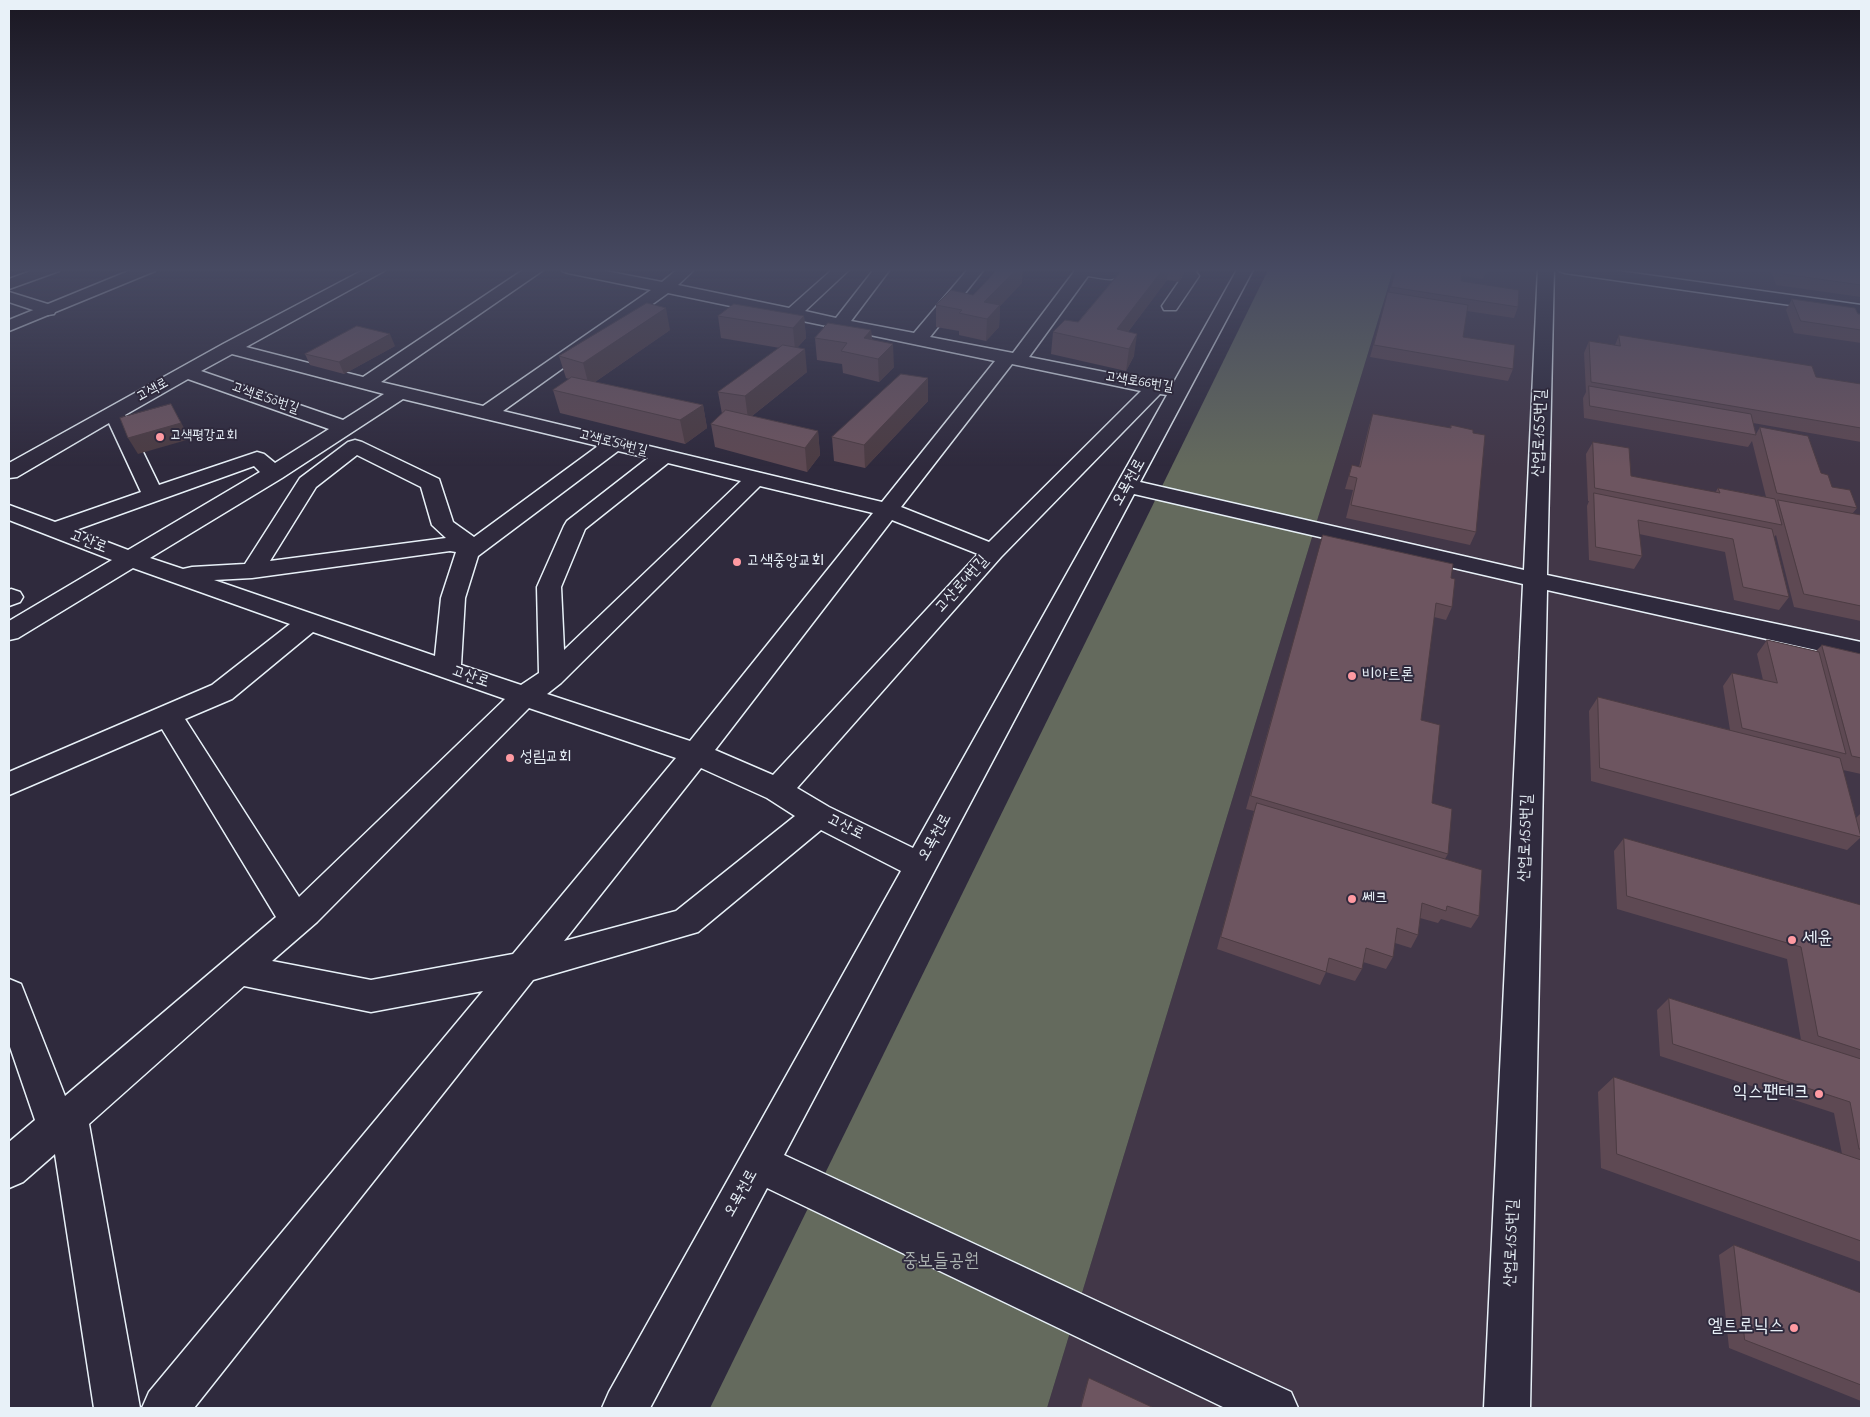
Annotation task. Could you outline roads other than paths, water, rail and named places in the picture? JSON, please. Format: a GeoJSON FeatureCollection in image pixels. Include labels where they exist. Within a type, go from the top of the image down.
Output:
{"type":"FeatureCollection","features":[{"type":"Feature","properties":{"kind":"street","name":"고색로"},"geometry":{"type":"LineString","coordinates":[[9,472],[255,334]]}},
{"type":"Feature","properties":{"kind":"street"},"geometry":{"type":"LineString","coordinates":[[366,384],[439,334]]}},
{"type":"Feature","properties":{"kind":"street"},"geometry":{"type":"LineString","coordinates":[[488,413],[600,334]]}},
{"type":"Feature","properties":{"kind":"street","name":"고색로66번길"},"geometry":{"type":"LineString","coordinates":[[889,334],[1168,389]]}},
{"type":"Feature","properties":{"kind":"street"},"geometry":{"type":"LineString","coordinates":[[918,340],[923,334]]}},
{"type":"Feature","properties":{"kind":"street"},"geometry":{"type":"LineString","coordinates":[[165,1408],[696,754],[888,510],[1032,334]]}},
{"type":"Feature","properties":{"kind":"street","name":"오목천로"},"geometry":{"type":"LineString","coordinates":[[624,1408],[1128,486],[1168,389],[1203,334]]}},
{"type":"Feature","properties":{"kind":"street","name":"산업로155번길"},"geometry":{"type":"LineString","coordinates":[[1507,1408],[1544,334]]}},
{"type":"Feature","properties":{"kind":"street","name":"고색로54번길"},"geometry":{"type":"LineString","coordinates":[[229,348],[366,384],[888,510],[993,552]]}},
{"type":"Feature","properties":{"kind":"street","name":"고색로50번길"},"geometry":{"type":"LineString","coordinates":[[186,372],[344,427]]}},
{"type":"Feature","properties":{"kind":"street","name":"고산로4번길"},"geometry":{"type":"LineString","coordinates":[[777,790],[993,552],[1168,389]]}},
{"type":"Feature","properties":{"kind":"street"},"geometry":{"type":"LineString","coordinates":[[252,571],[308,483],[368,430],[400,392]]}},
{"type":"Feature","properties":{"kind":"street"},"geometry":{"type":"LineString","coordinates":[[114,412],[153,495]]}},
{"type":"Feature","properties":{"kind":"street"},"geometry":{"type":"LineString","coordinates":[[9,632],[274,473],[344,427],[368,430],[430,484],[443,525],[474,547]]}},
{"type":"Feature","properties":{"kind":"street"},"geometry":{"type":"LineString","coordinates":[[447,670],[453,598],[467,552],[614,444]]}},
{"type":"Feature","properties":{"kind":"street"},"geometry":{"type":"LineString","coordinates":[[552,677],[549,586],[575,526],[664,456]]}},
{"type":"Feature","properties":{"kind":"street"},"geometry":{"type":"LineString","coordinates":[[54,530],[257,458],[274,473]]}},
{"type":"Feature","properties":{"kind":"street"},"geometry":{"type":"LineString","coordinates":[[9,1168],[296,920],[525,696],[552,677],[756,478]]}},
{"type":"Feature","properties":{"kind":"street"},"geometry":{"type":"LineString","coordinates":[[1128,486],[1536,580],[1861,651]]}},
{"type":"Feature","properties":{"kind":"street","name":"고산로"},"geometry":{"type":"LineString","coordinates":[[9,512],[130,559],[447,670],[696,754],[777,790],[818,815],[921,866]]}},
{"type":"Feature","properties":{"kind":"street"},"geometry":{"type":"LineString","coordinates":[[178,575],[252,571],[450,544],[474,547]]}},
{"type":"Feature","properties":{"kind":"street"},"geometry":{"type":"LineString","coordinates":[[9,784],[222,692],[309,622]]}},
{"type":"Feature","properties":{"kind":"street"},"geometry":{"type":"LineString","coordinates":[[168,715],[296,920]]}},
{"type":"Feature","properties":{"kind":"street"},"geometry":{"type":"LineString","coordinates":[[238,970],[371,996],[522,968],[686,922],[818,815]]}},
{"type":"Feature","properties":{"kind":"street"},"geometry":{"type":"LineString","coordinates":[[9,995],[63,1122],[117,1408]]}},
{"type":"Feature","properties":{"kind":"street"},"geometry":{"type":"LineString","coordinates":[[758,1163],[1275,1408]]}},
{"type":"Feature","properties":{"kind":"place","name":"고색평강교회"},"geometry":{"type":"Point","coordinates":[160,437]}},
{"type":"Feature","properties":{"kind":"place","name":"고색중앙교회"},"geometry":{"type":"Point","coordinates":[737,562]}},
{"type":"Feature","properties":{"kind":"place","name":"비아트론"},"geometry":{"type":"Point","coordinates":[1352,676]}},
{"type":"Feature","properties":{"kind":"place","name":"성림교회"},"geometry":{"type":"Point","coordinates":[510,758]}},
{"type":"Feature","properties":{"kind":"place","name":"쎄크"},"geometry":{"type":"Point","coordinates":[1352,899]}},
{"type":"Feature","properties":{"kind":"place","name":"세윤"},"geometry":{"type":"Point","coordinates":[1792,940]}},
{"type":"Feature","properties":{"kind":"place","name":"익스팬테크"},"geometry":{"type":"Point","coordinates":[1819,1094]}},
{"type":"Feature","properties":{"kind":"place","name":"엘트로닉스"},"geometry":{"type":"Point","coordinates":[1794,1328]}},
{"type":"Feature","properties":{"kind":"park label","name":"중보들공원"},"geometry":{"type":"Point","coordinates":[941,1263]}}]}
